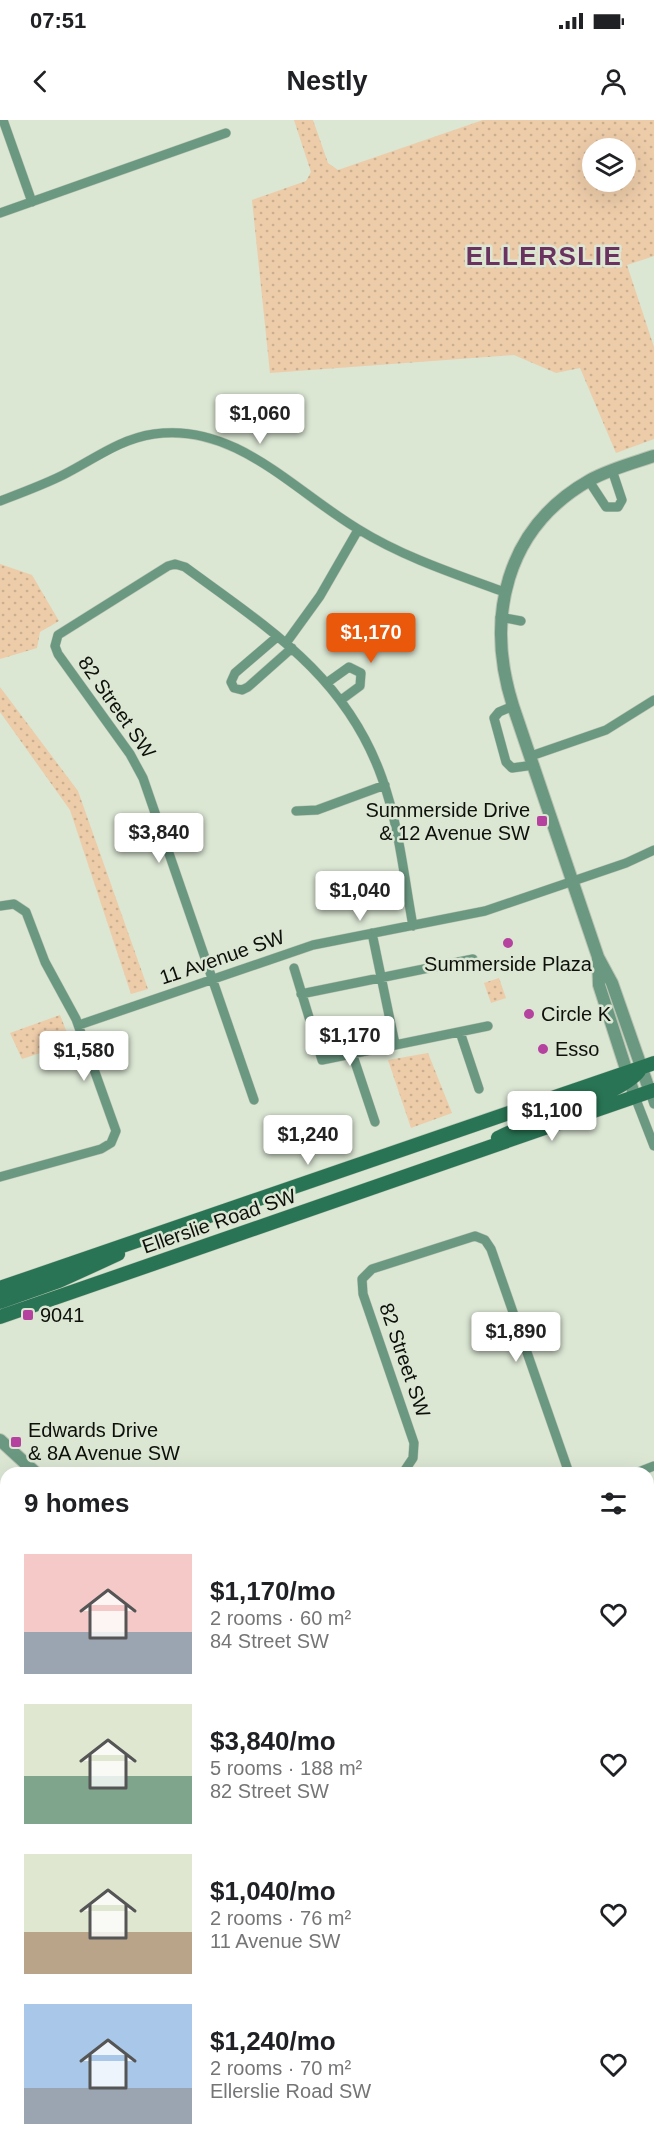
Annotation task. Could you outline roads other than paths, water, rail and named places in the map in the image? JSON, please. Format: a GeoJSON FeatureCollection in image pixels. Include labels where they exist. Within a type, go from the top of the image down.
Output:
{"type":"FeatureCollection","features":[{"type":"Feature","properties":{"kind":"main road"},"geometry":{"type":"LineString","coordinates":[[459,1158],[516,1128],[620,1087],[628,1077],[648,1065]]}},
{"type":"Feature","properties":{"kind":"main road","name":"Ellerslie Road SW"},"geometry":{"type":"LineString","coordinates":[[0,1288],[628,1077]]}},
{"type":"Feature","properties":{"kind":"main road"},"geometry":{"type":"LineString","coordinates":[[635,1097],[641,1086],[652,1090]]}},
{"type":"Feature","properties":{"kind":"main road","name":"Ellerslie Road SW"},"geometry":{"type":"LineString","coordinates":[[0,1317],[635,1097]]}},
{"type":"Feature","properties":{"kind":"main road"},"geometry":{"type":"LineString","coordinates":[[0,1302],[101,1263],[143,1239]]}},
{"type":"Feature","properties":{"kind":"street"},"geometry":{"type":"LineString","coordinates":[[3,120],[32,202]]}},
{"type":"Feature","properties":{"kind":"street"},"geometry":{"type":"LineString","coordinates":[[0,213],[226,133]]}},
{"type":"Feature","properties":{"kind":"street"},"geometry":{"type":"LineString","coordinates":[[0,501],[61,476],[125,441],[155,434],[186,433],[219,440],[240,449],[358,530],[409,555],[504,592]]}},
{"type":"Feature","properties":{"kind":"street"},"geometry":{"type":"LineString","coordinates":[[652,1090],[648,1065],[598,957],[513,706],[502,662],[500,617],[504,592],[525,543],[542,519],[566,496],[589,481],[612,470],[654,456]]}},
{"type":"Feature","properties":{"kind":"street"},"geometry":{"type":"LineString","coordinates":[[589,481],[606,507],[618,507],[622,500],[612,470]]}},
{"type":"Feature","properties":{"kind":"street"},"geometry":{"type":"LineString","coordinates":[[285,643],[235,673],[231,682],[234,688],[242,690],[248,687],[285,643],[315,603],[358,530]]}},
{"type":"Feature","properties":{"kind":"street","name":"82 Street SW"},"geometry":{"type":"LineString","coordinates":[[254,1100],[143,778],[130,754],[61,659],[55,642],[58,635],[66,628],[135,588],[162,569],[175,564],[185,567],[285,643]]}},
{"type":"Feature","properties":{"kind":"street"},"geometry":{"type":"LineString","coordinates":[[500,617],[521,621]]}},
{"type":"Feature","properties":{"kind":"street"},"geometry":{"type":"LineString","coordinates":[[285,643],[328,682],[363,735],[385,786],[413,926]]}},
{"type":"Feature","properties":{"kind":"street"},"geometry":{"type":"LineString","coordinates":[[328,682],[349,667],[361,674],[360,686],[341,700]]}},
{"type":"Feature","properties":{"kind":"street"},"geometry":{"type":"LineString","coordinates":[[513,706],[499,712],[494,718],[506,762],[512,768],[606,730],[654,700]]}},
{"type":"Feature","properties":{"kind":"street"},"geometry":{"type":"LineString","coordinates":[[296,811],[317,810],[385,786]]}},
{"type":"Feature","properties":{"kind":"street","name":"11 Avenue SW"},"geometry":{"type":"LineString","coordinates":[[79,1025],[313,945],[485,911],[653,853]]}},
{"type":"Feature","properties":{"kind":"street"},"geometry":{"type":"LineString","coordinates":[[0,906],[10,903],[19,905],[26,912],[45,962],[79,1025],[114,1126],[114,1139],[107,1146],[74,1158],[0,1177]]}},
{"type":"Feature","properties":{"kind":"street"},"geometry":{"type":"LineString","coordinates":[[372,933],[395,1044]]}},
{"type":"Feature","properties":{"kind":"street"},"geometry":{"type":"LineString","coordinates":[[598,957],[600,985],[628,1077],[654,1146]]}},
{"type":"Feature","properties":{"kind":"street"},"geometry":{"type":"LineString","coordinates":[[301,994],[473,959]]}},
{"type":"Feature","properties":{"kind":"street"},"geometry":{"type":"LineString","coordinates":[[294,968],[322,1060],[488,1026]]}},
{"type":"Feature","properties":{"kind":"street"},"geometry":{"type":"LineString","coordinates":[[460,1032],[480,1089]]}},
{"type":"Feature","properties":{"kind":"street"},"geometry":{"type":"LineString","coordinates":[[352,1053],[375,1122]]}},
{"type":"Feature","properties":{"kind":"street","name":"82 Street SW"},"geometry":{"type":"LineString","coordinates":[[407,1467],[415,1453],[414,1443],[362,1289],[362,1279],[372,1269],[464,1238],[479,1237],[485,1240],[491,1249],[566,1467]]}},
{"type":"Feature","properties":{"kind":"street"},"geometry":{"type":"LineString","coordinates":[[0,1440],[29,1467]]}},
{"type":"Feature","properties":{"kind":"place","name":"Summerside Drive & 12 Avenue SW"},"geometry":{"type":"Point","coordinates":[542,821]}},
{"type":"Feature","properties":{"kind":"place","name":"Summerside Plaza"},"geometry":{"type":"Point","coordinates":[508,943]}},
{"type":"Feature","properties":{"kind":"place","name":"Circle K"},"geometry":{"type":"Point","coordinates":[529,1014]}},
{"type":"Feature","properties":{"kind":"place","name":"Esso"},"geometry":{"type":"Point","coordinates":[543,1049]}},
{"type":"Feature","properties":{"kind":"place","name":"9041"},"geometry":{"type":"Point","coordinates":[28,1315]}},
{"type":"Feature","properties":{"kind":"place","name":"Edwards Drive & 8A Avenue SW"},"geometry":{"type":"Point","coordinates":[16,1442]}},
{"type":"Feature","properties":{"kind":"district","name":"ELLERSLIE"},"geometry":{"type":"Point","coordinates":[544,256]}}]}
